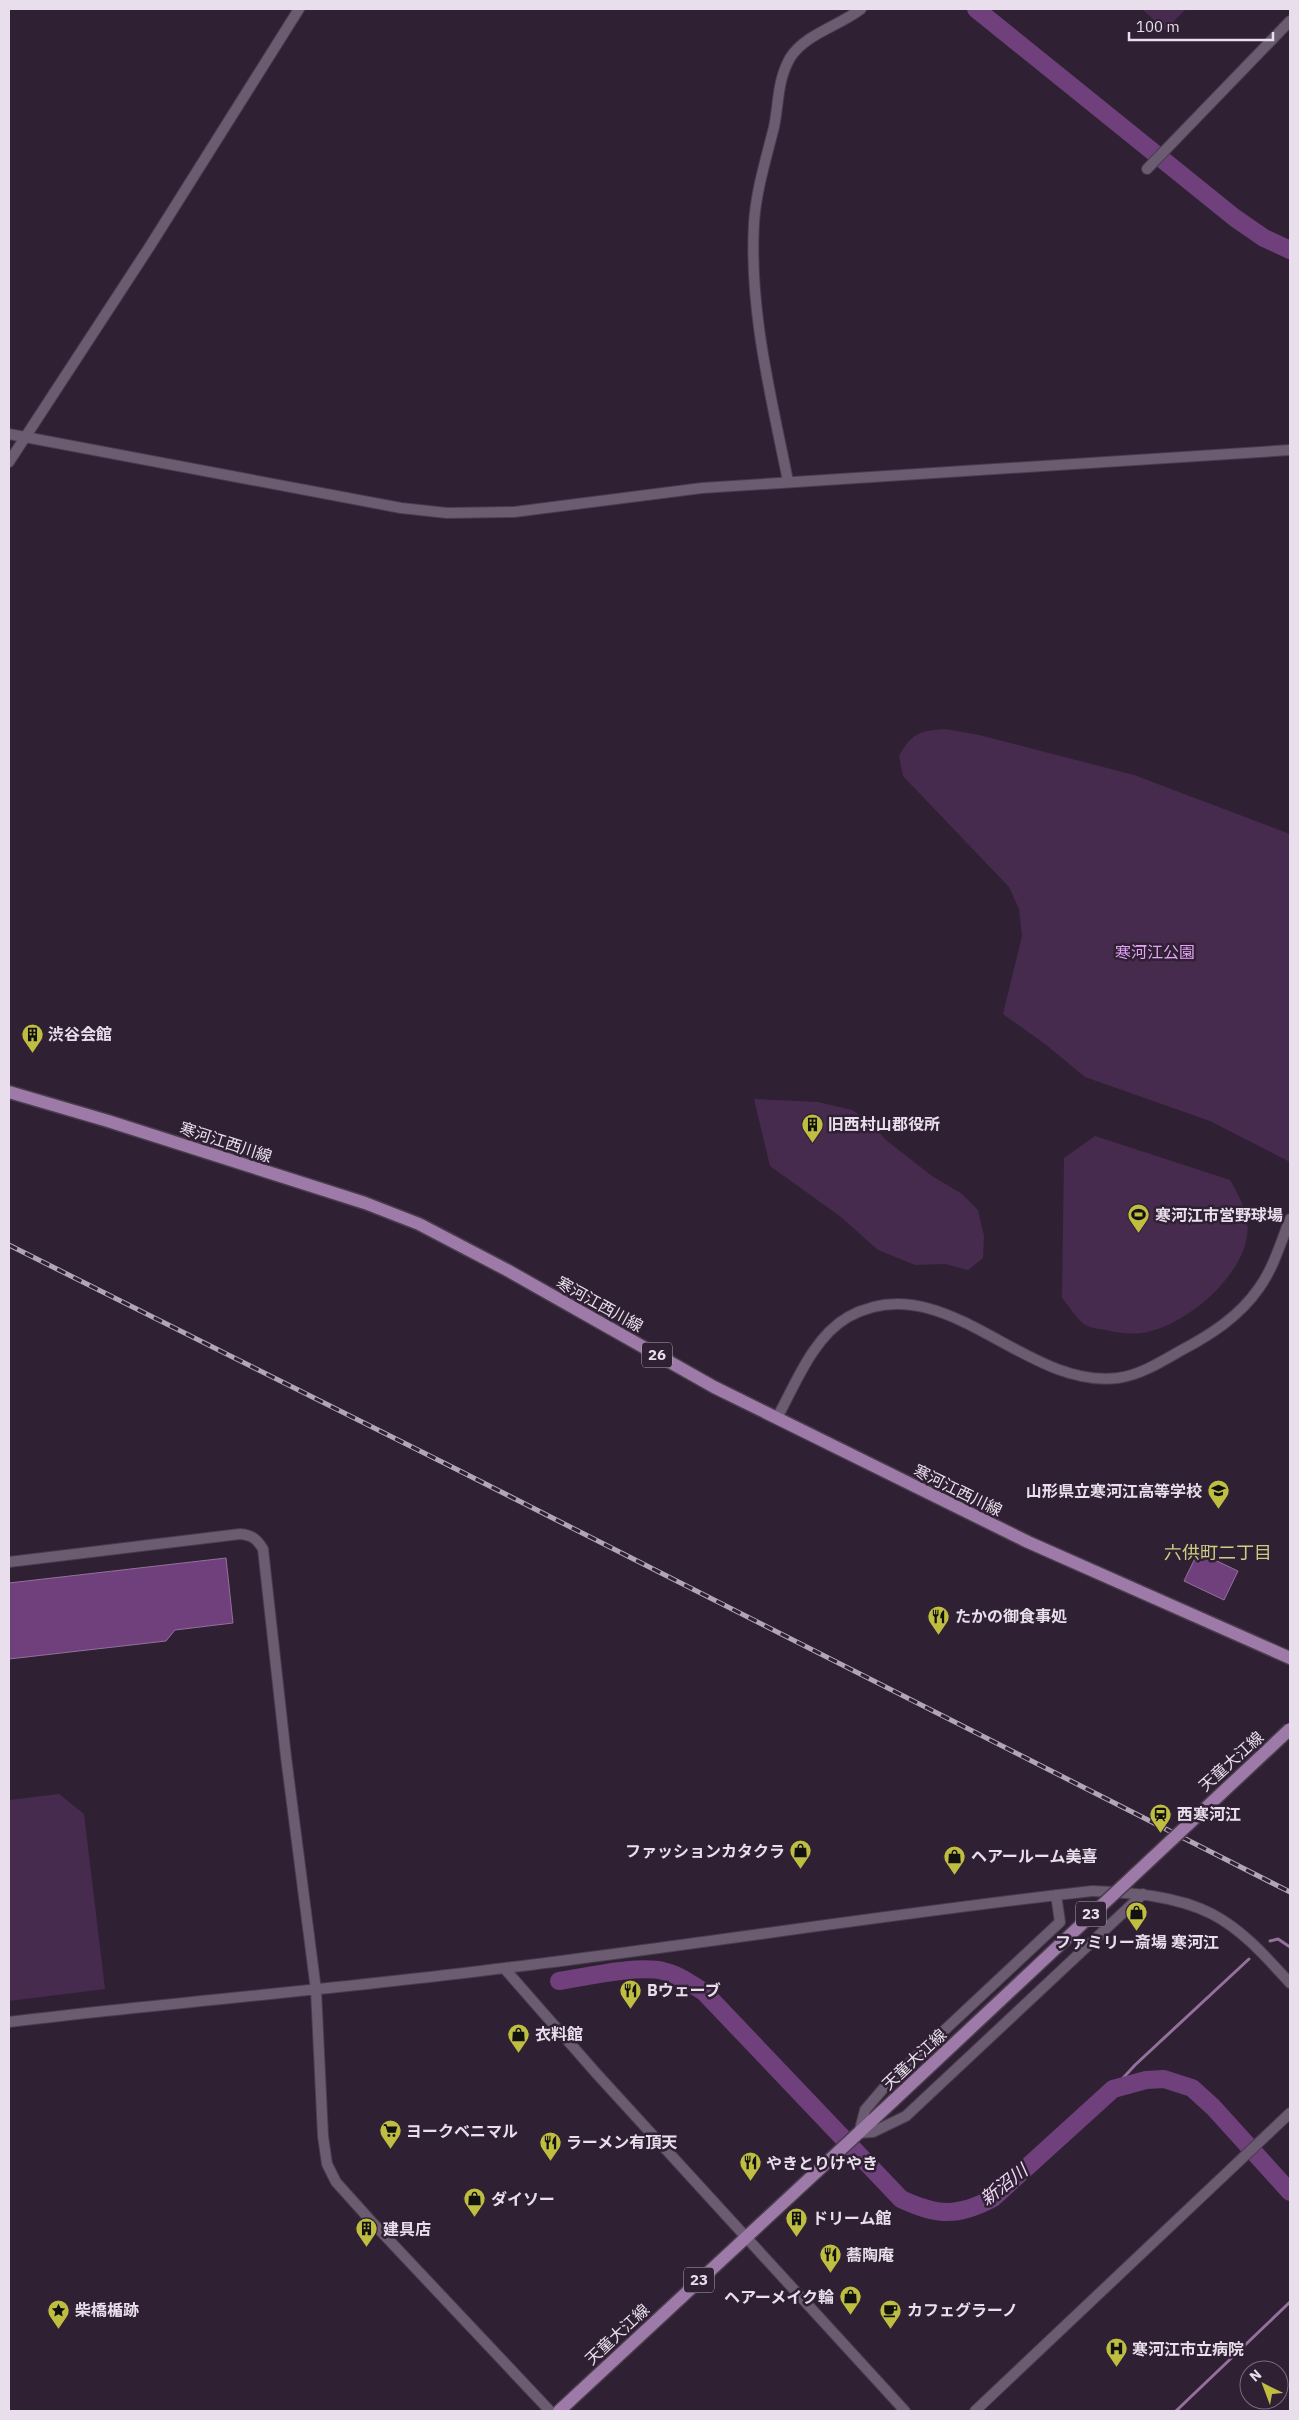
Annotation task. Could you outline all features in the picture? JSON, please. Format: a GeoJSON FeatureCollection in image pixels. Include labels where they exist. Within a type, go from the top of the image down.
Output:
{"type":"FeatureCollection","features":[{"type":"Feature","properties":{"kind":"main road","name":"寒河江西川線"},"geometry":{"type":"LineString","coordinates":[[9,1092],[108,1120],[365,1203],[419,1224],[507,1270],[714,1387],[1028,1542],[1290,1658]]}},
{"type":"Feature","properties":{"kind":"main road","name":"天童大江線"},"geometry":{"type":"LineString","coordinates":[[559,2411],[1290,1730]]}},
{"type":"Feature","properties":{"kind":"street"},"geometry":{"type":"LineString","coordinates":[[9,462],[150,246],[299,9]]}},
{"type":"Feature","properties":{"kind":"street"},"geometry":{"type":"LineString","coordinates":[[788,481],[760,338],[754,294],[754,221],[759,190],[778,110],[776,101],[779,84],[791,58],[802,44],[861,9]]}},
{"type":"Feature","properties":{"kind":"street"},"geometry":{"type":"LineString","coordinates":[[1147,169],[1290,21]]}},
{"type":"Feature","properties":{"kind":"street"},"geometry":{"type":"LineString","coordinates":[[9,434],[401,508],[447,513],[514,512],[702,488],[788,481],[1290,450]]}},
{"type":"Feature","properties":{"kind":"street"},"geometry":{"type":"LineString","coordinates":[[777,1418],[808,1362],[832,1330],[846,1318],[862,1310],[894,1304],[933,1310],[962,1321],[1050,1365],[1076,1374],[1118,1378],[1140,1372],[1220,1328],[1244,1307],[1260,1287],[1290,1219]]}},
{"type":"Feature","properties":{"kind":"street"},"geometry":{"type":"LineString","coordinates":[[9,1562],[240,1534],[250,1535],[258,1540],[263,1549],[286,1757],[316,1990],[323,2136],[330,2173],[389,2240],[550,2411]]}},
{"type":"Feature","properties":{"kind":"street"},"geometry":{"type":"LineString","coordinates":[[9,2022],[504,1968],[1092,1891],[1143,1894],[1176,1902],[1212,1914],[1245,1937],[1290,1980]]}},
{"type":"Feature","properties":{"kind":"street"},"geometry":{"type":"LineString","coordinates":[[856,2136],[873,2132],[906,2116],[1143,1894]]}},
{"type":"Feature","properties":{"kind":"street"},"geometry":{"type":"LineString","coordinates":[[856,2136],[865,2110],[888,2083],[1060,1922],[1056,1895]]}},
{"type":"Feature","properties":{"kind":"street"},"geometry":{"type":"LineString","coordinates":[[504,1968],[596,2073],[905,2411]]}},
{"type":"Feature","properties":{"kind":"street"},"geometry":{"type":"LineString","coordinates":[[975,2411],[1290,2113]]}},
{"type":"Feature","properties":{"kind":"green space"},"geometry":{"type":"Polygon","coordinates":[[[1142,9],[1186,9],[1165,30],[1142,9]]]}},
{"type":"Feature","properties":{"kind":"green space","name":"寒河江公園"},"geometry":{"type":"Polygon","coordinates":[[[945,729],[979,735],[1134,775],[1290,834],[1290,1162],[1210,1121],[1085,1077],[1045,1044],[1003,1014],[1022,936],[1019,909],[1009,887],[903,776],[899,756],[908,742],[922,732],[945,729]]]}},
{"type":"Feature","properties":{"kind":"green space"},"geometry":{"type":"Polygon","coordinates":[[[754,1099],[818,1102],[852,1110],[867,1119],[887,1141],[932,1176],[962,1194],[978,1210],[984,1236],[983,1258],[968,1270],[945,1264],[915,1265],[878,1250],[841,1217],[770,1166],[754,1099]]]}},
{"type":"Feature","properties":{"kind":"green space"},"geometry":{"type":"Polygon","coordinates":[[[1095,1136],[1230,1180],[1246,1213],[1248,1228],[1243,1251],[1235,1267],[1224,1281],[1211,1295],[1182,1318],[1151,1331],[1123,1333],[1089,1326],[1078,1319],[1062,1298],[1064,1158],[1095,1136]]]}},
{"type":"Feature","properties":{"kind":"green space"},"geometry":{"type":"Polygon","coordinates":[[[59,1794],[84,1814],[105,1989],[9,2001],[9,1800],[59,1794]]]}},
{"type":"Feature","properties":{"kind":"shaded area"},"geometry":{"type":"Polygon","coordinates":[[[1198,1552],[1238,1571],[1224,1600],[1184,1581],[1198,1552]]]}},
{"type":"Feature","properties":{"kind":"shaded area"},"geometry":{"type":"Polygon","coordinates":[[[226,1558],[233,1623],[175,1630],[166,1641],[9,1659],[9,1583],[226,1558]]]}},
{"type":"Feature","properties":{"kind":"waterway"},"geometry":{"type":"LineString","coordinates":[[976,9],[1235,218],[1264,238],[1290,250]]}},
{"type":"Feature","properties":{"kind":"waterway"},"geometry":{"type":"LineString","coordinates":[[1270,1941],[1278,1939],[1290,1947]]}},
{"type":"Feature","properties":{"kind":"waterway"},"geometry":{"type":"LineString","coordinates":[[1113,2089],[1135,2065],[1249,1959]]}},
{"type":"Feature","properties":{"kind":"waterway","name":"新沼川"},"geometry":{"type":"LineString","coordinates":[[559,1981],[640,1969],[669,1972],[704,1992],[901,2199],[926,2209],[947,2212],[958,2211],[969,2209],[993,2198],[1113,2089],[1146,2080],[1164,2079],[1192,2088],[1213,2107],[1290,2192]]}},
{"type":"Feature","properties":{"kind":"waterway"},"geometry":{"type":"LineString","coordinates":[[1176,2411],[1290,2302]]}},
{"type":"Feature","properties":{"kind":"railway"},"geometry":{"type":"LineString","coordinates":[[9,1245],[456,1469],[1290,1892]]}},
{"type":"Feature","properties":{"kind":"place","name":"渋谷会館"},"geometry":{"type":"Point","coordinates":[32,1053]}},
{"type":"Feature","properties":{"kind":"place","name":"旧西村山郡役所"},"geometry":{"type":"Point","coordinates":[812,1143]}},
{"type":"Feature","properties":{"kind":"place","name":"寒河江市営野球場"},"geometry":{"type":"Point","coordinates":[1139,1234]}},
{"type":"Feature","properties":{"kind":"place","name":"山形県立寒河江高等学校"},"geometry":{"type":"Point","coordinates":[1218,1510]}},
{"type":"Feature","properties":{"kind":"place","name":"たかの御食事処"},"geometry":{"type":"Point","coordinates":[939,1635]}},
{"type":"Feature","properties":{"kind":"place","name":"西寒河江"},"geometry":{"type":"Point","coordinates":[1161,1833]}},
{"type":"Feature","properties":{"kind":"place","name":"ファッションカタクラ"},"geometry":{"type":"Point","coordinates":[801,1870]}},
{"type":"Feature","properties":{"kind":"place","name":"ヘアールーム美喜"},"geometry":{"type":"Point","coordinates":[955,1875]}},
{"type":"Feature","properties":{"kind":"place","name":"ファミリー斎場 寒河江"},"geometry":{"type":"Point","coordinates":[1137,1932]}},
{"type":"Feature","properties":{"kind":"place","name":"Bウェーブ"},"geometry":{"type":"Point","coordinates":[631,2009]}},
{"type":"Feature","properties":{"kind":"place","name":"衣料館"},"geometry":{"type":"Point","coordinates":[519,2053]}},
{"type":"Feature","properties":{"kind":"place","name":"ヨークベニマル"},"geometry":{"type":"Point","coordinates":[390,2150]}},
{"type":"Feature","properties":{"kind":"place","name":"ラーメン有頂天"},"geometry":{"type":"Point","coordinates":[550,2161]}},
{"type":"Feature","properties":{"kind":"place","name":"やきとりけやき"},"geometry":{"type":"Point","coordinates":[750,2182]}},
{"type":"Feature","properties":{"kind":"place","name":"ダイソー"},"geometry":{"type":"Point","coordinates":[475,2218]}},
{"type":"Feature","properties":{"kind":"place","name":"ドリーム館"},"geometry":{"type":"Point","coordinates":[796,2237]}},
{"type":"Feature","properties":{"kind":"place","name":"建具店"},"geometry":{"type":"Point","coordinates":[367,2248]}},
{"type":"Feature","properties":{"kind":"place","name":"蕎陶庵"},"geometry":{"type":"Point","coordinates":[830,2274]}},
{"type":"Feature","properties":{"kind":"place","name":"ヘアーメイク輪"},"geometry":{"type":"Point","coordinates":[850,2316]}},
{"type":"Feature","properties":{"kind":"place","name":"柴橋楯跡"},"geometry":{"type":"Point","coordinates":[59,2329]}},
{"type":"Feature","properties":{"kind":"place","name":"カフェグラーノ"},"geometry":{"type":"Point","coordinates":[891,2329]}},
{"type":"Feature","properties":{"kind":"place","name":"寒河江市立病院"},"geometry":{"type":"Point","coordinates":[1116,2368]}},
{"type":"Feature","properties":{"kind":"district","name":"六供町二丁目"},"geometry":{"type":"Point","coordinates":[1218,1553]}}]}
